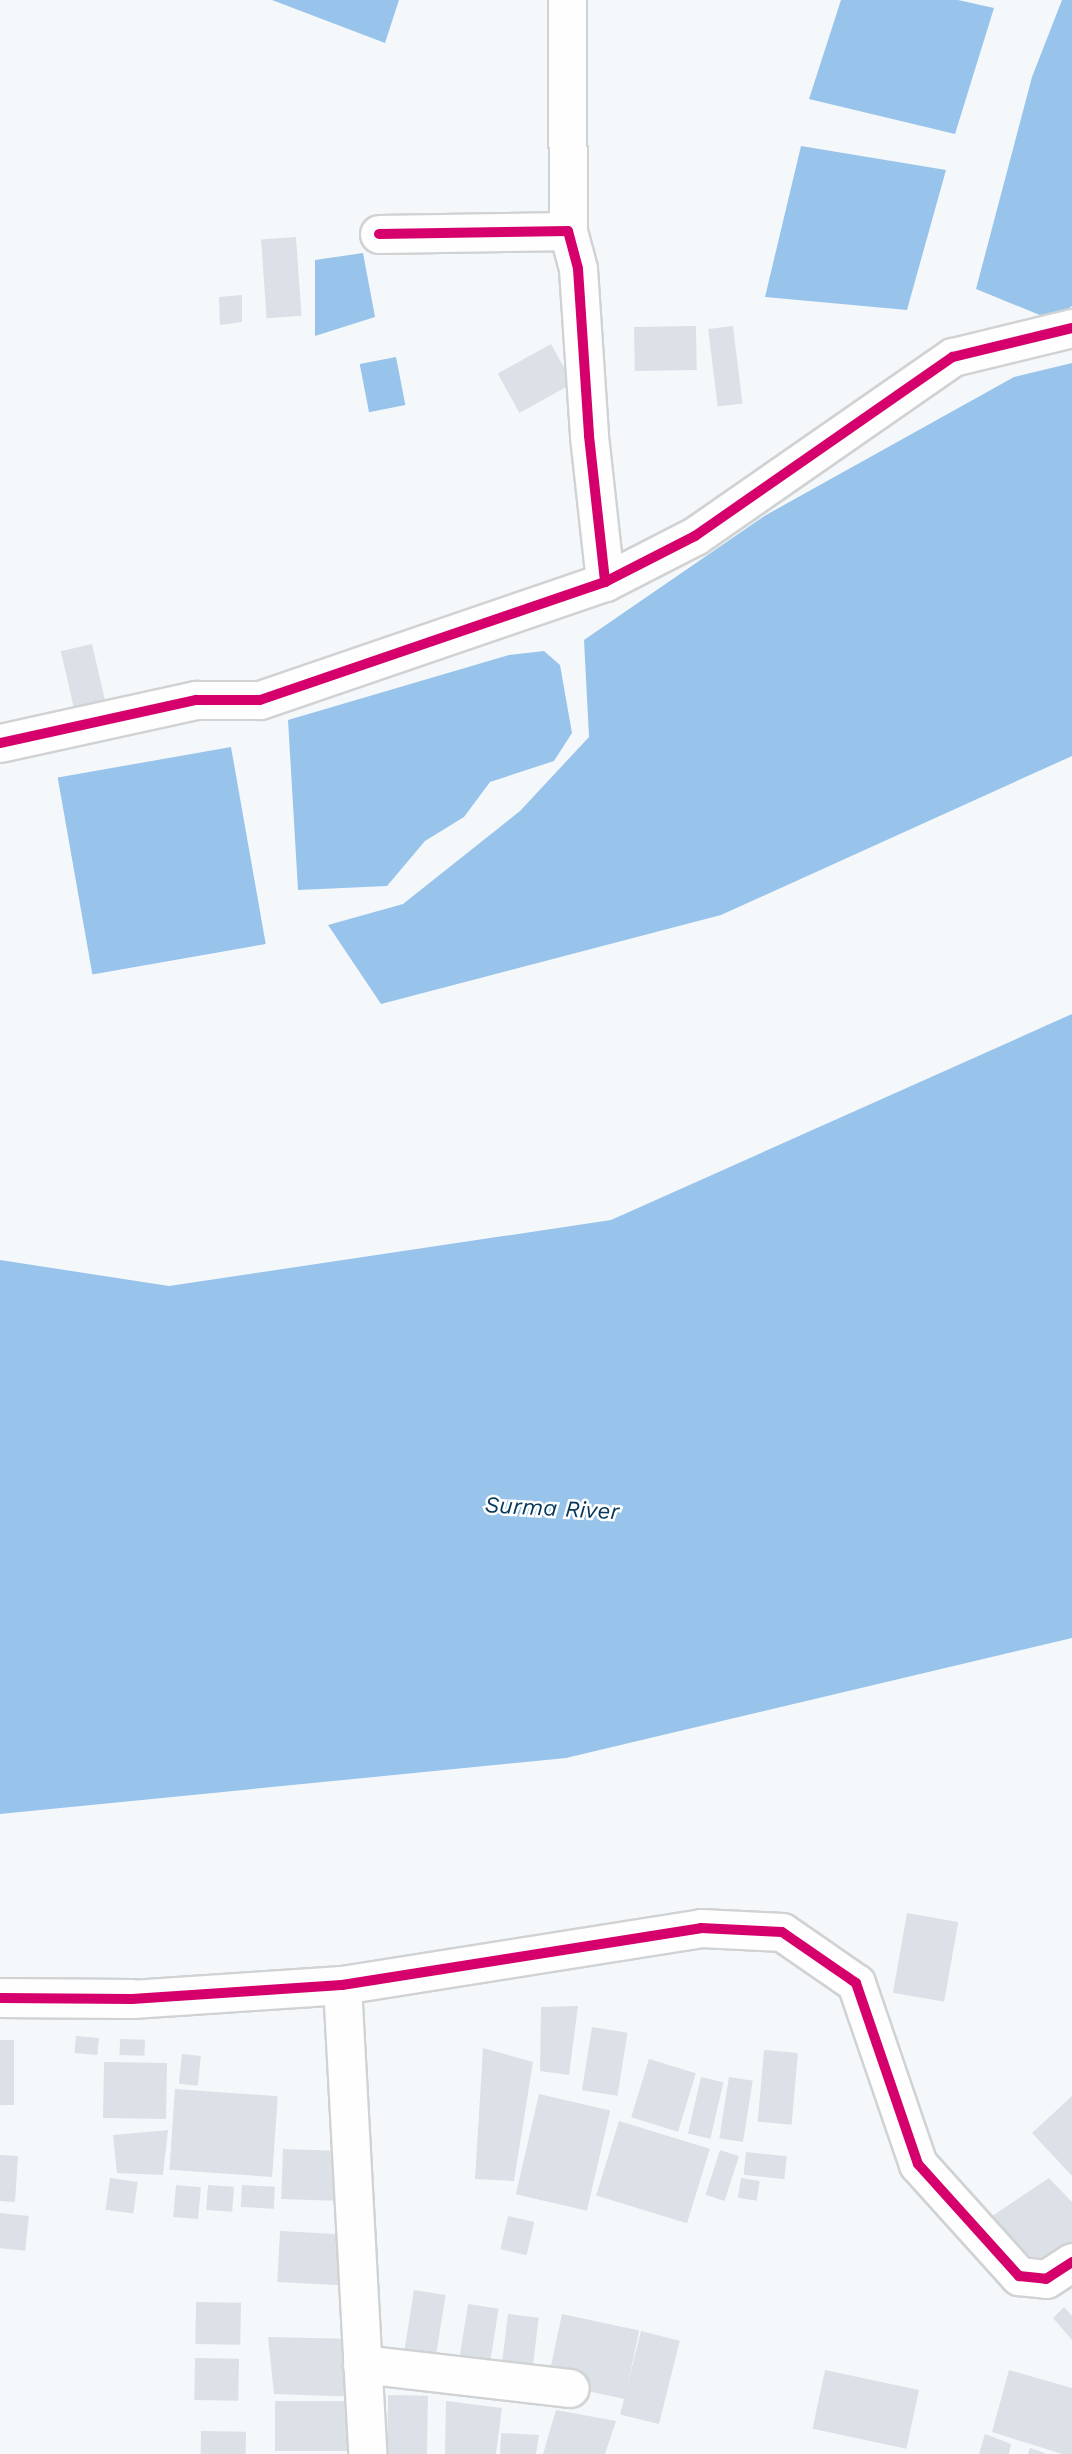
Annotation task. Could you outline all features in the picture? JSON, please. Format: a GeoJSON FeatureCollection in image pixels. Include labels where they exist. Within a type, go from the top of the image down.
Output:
{"type":"FeatureCollection","features":[{"type":"Feature","properties":{"kind":"street"},"geometry":{"type":"LineString","coordinates":[[567,0],[568,231],[578,269],[589,436],[605,582]]}},
{"type":"Feature","properties":{"kind":"street"},"geometry":{"type":"LineString","coordinates":[[379,234],[568,231]]}},
{"type":"Feature","properties":{"kind":"street"},"geometry":{"type":"LineString","coordinates":[[0,743],[196,700],[260,700],[605,582],[695,536],[953,357],[1072,328]]}},
{"type":"Feature","properties":{"kind":"street"},"geometry":{"type":"LineString","coordinates":[[0,1998],[132,1999],[342,1985],[701,1928],[782,1932],[856,1983],[918,2164],[1019,2276],[1046,2279],[1072,2262]]}},
{"type":"Feature","properties":{"kind":"street"},"geometry":{"type":"LineString","coordinates":[[342,1985],[367,2454]]}},
{"type":"Feature","properties":{"kind":"street"},"geometry":{"type":"LineString","coordinates":[[362,2364],[570,2388]]}},
{"type":"Feature","properties":{"kind":"water"},"geometry":{"type":"Polygon","coordinates":[[[272,0],[399,0],[385,43],[272,0]]]}},
{"type":"Feature","properties":{"kind":"water"},"geometry":{"type":"Polygon","coordinates":[[[841,0],[958,0],[994,8],[955,134],[809,99],[841,0]]]}},
{"type":"Feature","properties":{"kind":"water"},"geometry":{"type":"Polygon","coordinates":[[[1062,0],[1072,0],[1072,306],[1052,320],[976,289],[1032,77],[1062,0]]]}},
{"type":"Feature","properties":{"kind":"water"},"geometry":{"type":"Polygon","coordinates":[[[801,146],[946,170],[907,310],[765,297],[801,146]]]}},
{"type":"Feature","properties":{"kind":"water"},"geometry":{"type":"Polygon","coordinates":[[[363,253],[375,317],[315,336],[315,260],[363,253]]]}},
{"type":"Feature","properties":{"kind":"water"},"geometry":{"type":"Polygon","coordinates":[[[396,357],[405,405],[369,412],[360,364],[396,357]]]}},
{"type":"Feature","properties":{"kind":"water"},"geometry":{"type":"Polygon","coordinates":[[[1072,363],[1072,756],[721,915],[381,1004],[328,925],[403,904],[520,811],[589,737],[584,640],[766,515],[1014,377],[1072,363]]]}},
{"type":"Feature","properties":{"kind":"water"},"geometry":{"type":"Polygon","coordinates":[[[544,651],[560,665],[572,733],[554,761],[490,782],[464,817],[425,841],[387,886],[298,890],[288,720],[509,655],[544,651]]]}},
{"type":"Feature","properties":{"kind":"water"},"geometry":{"type":"Polygon","coordinates":[[[231,747],[266,944],[92,975],[58,778],[231,747]]]}},
{"type":"Feature","properties":{"kind":"water","name":"Surma River"},"geometry":{"type":"Polygon","coordinates":[[[1072,1014],[1072,1638],[566,1758],[0,1814],[0,1260],[169,1286],[611,1220],[1072,1014]]]}},
{"type":"Feature","properties":{"kind":"building"},"geometry":{"type":"Polygon","coordinates":[[[296,237],[302,316],[267,318],[261,239],[296,237]]]}},
{"type":"Feature","properties":{"kind":"building"},"geometry":{"type":"Polygon","coordinates":[[[242,295],[242,322],[220,325],[219,297],[242,295]]]}},
{"type":"Feature","properties":{"kind":"building"},"geometry":{"type":"Polygon","coordinates":[[[696,326],[697,370],[635,371],[634,327],[696,326]]]}},
{"type":"Feature","properties":{"kind":"building"},"geometry":{"type":"Polygon","coordinates":[[[733,326],[743,403],[718,406],[708,329],[733,326]]]}},
{"type":"Feature","properties":{"kind":"building"},"geometry":{"type":"Polygon","coordinates":[[[551,344],[573,383],[519,413],[498,374],[551,344]]]}},
{"type":"Feature","properties":{"kind":"building"},"geometry":{"type":"Polygon","coordinates":[[[92,644],[105,701],[74,709],[61,651],[92,644]]]}},
{"type":"Feature","properties":{"kind":"building"},"geometry":{"type":"Polygon","coordinates":[[[907,1913],[958,1922],[944,2002],[893,1993],[907,1913]]]}},
{"type":"Feature","properties":{"kind":"building"},"geometry":{"type":"Polygon","coordinates":[[[578,2006],[569,2075],[540,2071],[541,2007],[578,2006]]]}},
{"type":"Feature","properties":{"kind":"building"},"geometry":{"type":"Polygon","coordinates":[[[592,2027],[628,2033],[618,2096],[582,2090],[592,2027]]]}},
{"type":"Feature","properties":{"kind":"building"},"geometry":{"type":"Polygon","coordinates":[[[76,2036],[99,2038],[97,2055],[75,2053],[76,2036]]]}},
{"type":"Feature","properties":{"kind":"building"},"geometry":{"type":"Polygon","coordinates":[[[120,2039],[145,2040],[144,2056],[119,2055],[120,2039]]]}},
{"type":"Feature","properties":{"kind":"building"},"geometry":{"type":"Polygon","coordinates":[[[0,2040],[14,2040],[14,2105],[0,2105],[0,2040]]]}},
{"type":"Feature","properties":{"kind":"building"},"geometry":{"type":"Polygon","coordinates":[[[483,2048],[533,2062],[514,2181],[475,2179],[483,2048]]]}},
{"type":"Feature","properties":{"kind":"building"},"geometry":{"type":"Polygon","coordinates":[[[764,2050],[798,2053],[792,2125],[758,2122],[764,2050]]]}},
{"type":"Feature","properties":{"kind":"building"},"geometry":{"type":"Polygon","coordinates":[[[182,2054],[201,2056],[198,2086],[179,2084],[182,2054]]]}},
{"type":"Feature","properties":{"kind":"building"},"geometry":{"type":"Polygon","coordinates":[[[649,2059],[696,2073],[678,2132],[631,2117],[649,2059]]]}},
{"type":"Feature","properties":{"kind":"building"},"geometry":{"type":"Polygon","coordinates":[[[104,2062],[167,2063],[166,2119],[103,2118],[104,2062]]]}},
{"type":"Feature","properties":{"kind":"building"},"geometry":{"type":"Polygon","coordinates":[[[701,2077],[723,2082],[710,2139],[688,2134],[701,2077]]]}},
{"type":"Feature","properties":{"kind":"building"},"geometry":{"type":"Polygon","coordinates":[[[729,2077],[753,2081],[743,2142],[719,2138],[729,2077]]]}},
{"type":"Feature","properties":{"kind":"building"},"geometry":{"type":"Polygon","coordinates":[[[175,2089],[278,2096],[272,2177],[169,2170],[175,2089]]]}},
{"type":"Feature","properties":{"kind":"building"},"geometry":{"type":"Polygon","coordinates":[[[539,2094],[610,2110],[587,2211],[516,2194],[539,2094]]]}},
{"type":"Feature","properties":{"kind":"building"},"geometry":{"type":"Polygon","coordinates":[[[1072,2096],[1072,2176],[1032,2133],[1072,2096]]]}},
{"type":"Feature","properties":{"kind":"building"},"geometry":{"type":"Polygon","coordinates":[[[619,2121],[710,2149],[687,2223],[596,2196],[619,2121]]]}},
{"type":"Feature","properties":{"kind":"building"},"geometry":{"type":"Polygon","coordinates":[[[168,2130],[163,2175],[117,2173],[113,2135],[168,2130]]]}},
{"type":"Feature","properties":{"kind":"building"},"geometry":{"type":"Polygon","coordinates":[[[283,2149],[336,2151],[334,2201],[281,2199],[283,2149]]]}},
{"type":"Feature","properties":{"kind":"building"},"geometry":{"type":"Polygon","coordinates":[[[720,2150],[739,2156],[724,2201],[705,2195],[720,2150]]]}},
{"type":"Feature","properties":{"kind":"building"},"geometry":{"type":"Polygon","coordinates":[[[746,2152],[787,2156],[784,2179],[744,2175],[746,2152]]]}},
{"type":"Feature","properties":{"kind":"building"},"geometry":{"type":"Polygon","coordinates":[[[0,2155],[18,2156],[15,2202],[0,2201],[0,2155]]]}},
{"type":"Feature","properties":{"kind":"building"},"geometry":{"type":"Polygon","coordinates":[[[110,2178],[138,2182],[133,2214],[106,2210],[110,2178]]]}},
{"type":"Feature","properties":{"kind":"building"},"geometry":{"type":"Polygon","coordinates":[[[741,2178],[760,2181],[757,2201],[738,2198],[741,2178]]]}},
{"type":"Feature","properties":{"kind":"building"},"geometry":{"type":"Polygon","coordinates":[[[1049,2178],[1072,2202],[1072,2243],[1041,2268],[992,2216],[1049,2178]]]}},
{"type":"Feature","properties":{"kind":"building"},"geometry":{"type":"Polygon","coordinates":[[[176,2185],[201,2187],[198,2219],[173,2217],[176,2185]]]}},
{"type":"Feature","properties":{"kind":"building"},"geometry":{"type":"Polygon","coordinates":[[[208,2185],[234,2187],[232,2212],[206,2210],[208,2185]]]}},
{"type":"Feature","properties":{"kind":"building"},"geometry":{"type":"Polygon","coordinates":[[[242,2185],[275,2187],[274,2209],[241,2207],[242,2185]]]}},
{"type":"Feature","properties":{"kind":"building"},"geometry":{"type":"Polygon","coordinates":[[[0,2213],[29,2216],[25,2251],[0,2248],[0,2213]]]}},
{"type":"Feature","properties":{"kind":"building"},"geometry":{"type":"Polygon","coordinates":[[[508,2216],[534,2222],[527,2255],[500,2249],[508,2216]]]}},
{"type":"Feature","properties":{"kind":"building"},"geometry":{"type":"Polygon","coordinates":[[[280,2231],[350,2235],[347,2286],[277,2282],[280,2231]]]}},
{"type":"Feature","properties":{"kind":"building"},"geometry":{"type":"Polygon","coordinates":[[[414,2290],[446,2295],[434,2368],[402,2363],[414,2290]]]}},
{"type":"Feature","properties":{"kind":"building"},"geometry":{"type":"Polygon","coordinates":[[[196,2302],[241,2303],[240,2345],[195,2344],[196,2302]]]}},
{"type":"Feature","properties":{"kind":"building"},"geometry":{"type":"Polygon","coordinates":[[[468,2304],[499,2309],[487,2382],[456,2377],[468,2304]]]}},
{"type":"Feature","properties":{"kind":"building"},"geometry":{"type":"Polygon","coordinates":[[[1064,2307],[1072,2316],[1072,2340],[1053,2318],[1064,2307]]]}},
{"type":"Feature","properties":{"kind":"building"},"geometry":{"type":"Polygon","coordinates":[[[508,2314],[539,2318],[530,2390],[499,2386],[508,2314]]]}},
{"type":"Feature","properties":{"kind":"building"},"geometry":{"type":"Polygon","coordinates":[[[562,2314],[639,2330],[625,2399],[547,2382],[562,2314]]]}},
{"type":"Feature","properties":{"kind":"building"},"geometry":{"type":"Polygon","coordinates":[[[641,2331],[680,2341],[659,2424],[620,2414],[641,2331]]]}},
{"type":"Feature","properties":{"kind":"building"},"geometry":{"type":"Polygon","coordinates":[[[268,2337],[358,2339],[364,2397],[274,2394],[268,2337]]]}},
{"type":"Feature","properties":{"kind":"building"},"geometry":{"type":"Polygon","coordinates":[[[195,2358],[239,2359],[238,2401],[194,2400],[195,2358]]]}},
{"type":"Feature","properties":{"kind":"building"},"geometry":{"type":"Polygon","coordinates":[[[825,2370],[919,2390],[906,2449],[813,2429],[825,2370]]]}},
{"type":"Feature","properties":{"kind":"building"},"geometry":{"type":"Polygon","coordinates":[[[1009,2370],[1072,2388],[1072,2454],[1062,2454],[992,2432],[1009,2370]]]}},
{"type":"Feature","properties":{"kind":"building"},"geometry":{"type":"Polygon","coordinates":[[[388,2395],[428,2396],[427,2454],[387,2454],[388,2395]]]}},
{"type":"Feature","properties":{"kind":"building"},"geometry":{"type":"Polygon","coordinates":[[[275,2401],[366,2401],[366,2451],[275,2451],[275,2401]]]}},
{"type":"Feature","properties":{"kind":"building"},"geometry":{"type":"Polygon","coordinates":[[[446,2401],[502,2408],[496,2454],[445,2454],[446,2401]]]}},
{"type":"Feature","properties":{"kind":"building"},"geometry":{"type":"Polygon","coordinates":[[[556,2410],[616,2421],[605,2454],[543,2454],[556,2410]]]}},
{"type":"Feature","properties":{"kind":"building"},"geometry":{"type":"Polygon","coordinates":[[[201,2431],[246,2432],[246,2454],[201,2454],[201,2431]]]}},
{"type":"Feature","properties":{"kind":"building"},"geometry":{"type":"Polygon","coordinates":[[[501,2433],[539,2435],[536,2454],[500,2454],[501,2433]]]}},
{"type":"Feature","properties":{"kind":"building"},"geometry":{"type":"Polygon","coordinates":[[[985,2434],[1011,2444],[1009,2454],[979,2454],[985,2434]]]}},
{"type":"Feature","properties":{"kind":"building"},"geometry":{"type":"Polygon","coordinates":[[[1030,2448],[1045,2453],[1045,2454],[1028,2454],[1030,2448]]]}},
{"type":"Feature","properties":{"kind":"cycle path"},"geometry":{"type":"LineString","coordinates":[[379,234],[568,231],[578,269],[589,436],[605,582]]}},
{"type":"Feature","properties":{"kind":"cycle path"},"geometry":{"type":"LineString","coordinates":[[0,743],[196,700],[260,700],[605,582],[695,536],[953,357],[1072,328]]}},
{"type":"Feature","properties":{"kind":"cycle path"},"geometry":{"type":"LineString","coordinates":[[0,1998],[132,1999],[342,1985],[701,1928],[782,1932],[856,1983],[918,2164],[1019,2276],[1046,2279],[1072,2262]]}}]}
